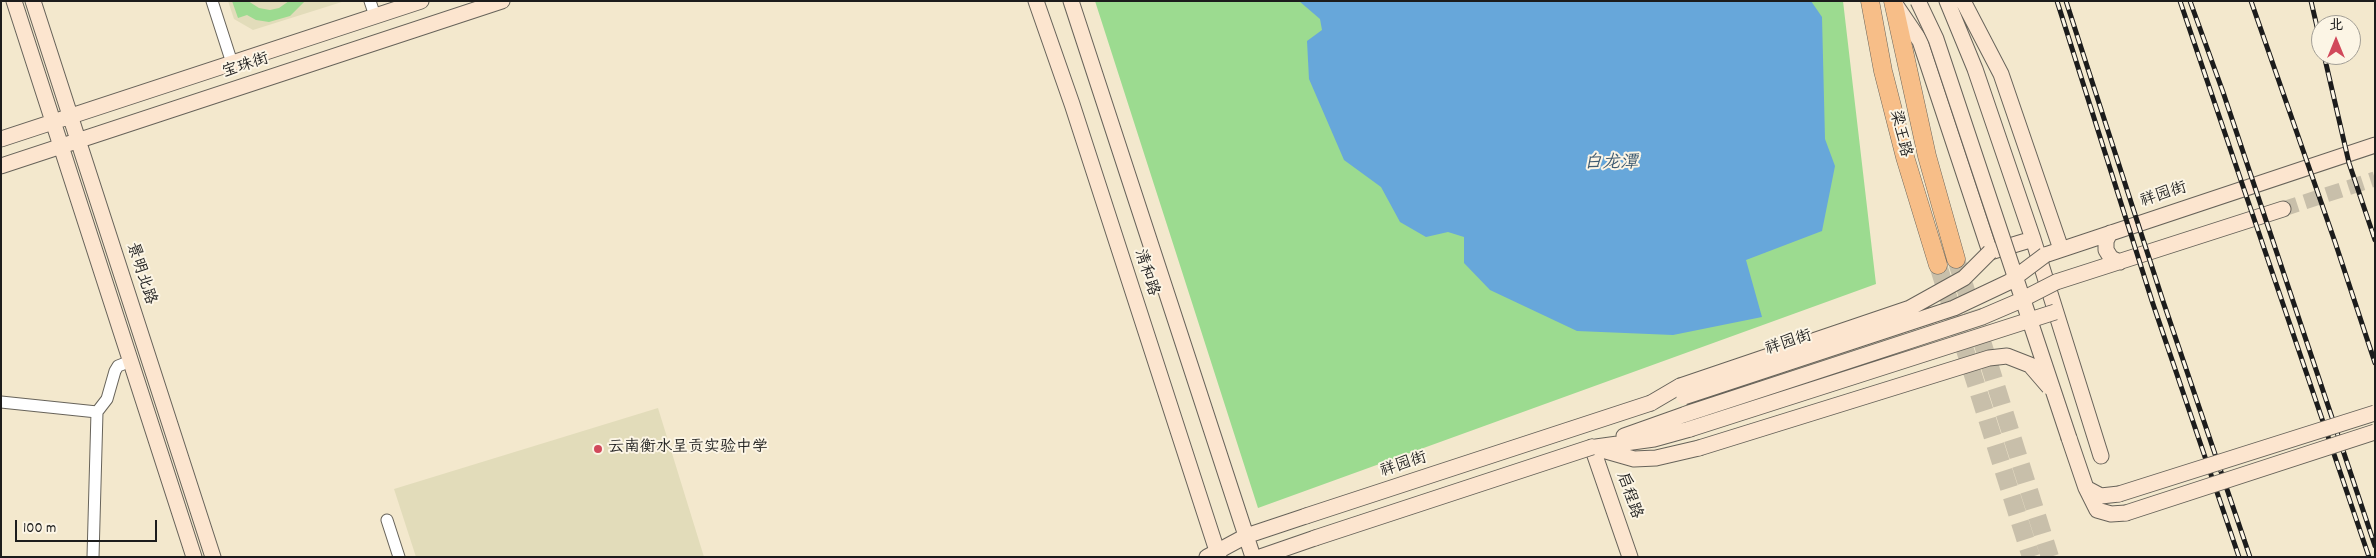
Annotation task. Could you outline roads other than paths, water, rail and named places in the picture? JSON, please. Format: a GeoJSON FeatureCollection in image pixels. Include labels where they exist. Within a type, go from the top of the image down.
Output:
{"type":"FeatureCollection","features":[{"type":"Feature","properties":{"kind":"main road"},"geometry":{"type":"LineString","coordinates":[[14,1],[194,557]]}},
{"type":"Feature","properties":{"kind":"main road","name":"景明北路"},"geometry":{"type":"LineString","coordinates":[[33,1],[214,557]]}},
{"type":"Feature","properties":{"kind":"main road","name":"宝珠街"},"geometry":{"type":"LineString","coordinates":[[1,139],[421,1]]}},
{"type":"Feature","properties":{"kind":"main road","name":"宝珠街"},"geometry":{"type":"LineString","coordinates":[[1,166],[502,1]]}},
{"type":"Feature","properties":{"kind":"main road","name":"清和路"},"geometry":{"type":"LineString","coordinates":[[1036,1],[1072,104],[1215,555]]}},
{"type":"Feature","properties":{"kind":"main road","name":"清和路"},"geometry":{"type":"LineString","coordinates":[[1071,1],[1253,557]]}},
{"type":"Feature","properties":{"kind":"main road","name":"梁王路"},"geometry":{"type":"LineString","coordinates":[[1870,1],[1883,71],[1902,148],[1938,265]]}},
{"type":"Feature","properties":{"kind":"main road"},"geometry":{"type":"LineString","coordinates":[[1893,1],[1920,41],[1936,84],[1990,252]]}},
{"type":"Feature","properties":{"kind":"main road","name":"梁王路"},"geometry":{"type":"LineString","coordinates":[[1893,1],[1927,156],[1956,259]]}},
{"type":"Feature","properties":{"kind":"main road"},"geometry":{"type":"LineString","coordinates":[[1918,1],[1936,39],[2086,488],[2097,510],[2111,514],[2126,513],[2375,432]]}},
{"type":"Feature","properties":{"kind":"main road"},"geometry":{"type":"LineString","coordinates":[[1947,1],[1975,68],[2033,239],[2101,456]]}},
{"type":"Feature","properties":{"kind":"main road"},"geometry":{"type":"LineString","coordinates":[[1963,1],[2000,74],[2061,249]]}},
{"type":"Feature","properties":{"kind":"main road","name":"祥园街"},"geometry":{"type":"LineString","coordinates":[[1215,555],[1246,536],[1651,404],[1684,397],[1954,308],[2009,282],[2045,255],[2375,145]]}},
{"type":"Feature","properties":{"kind":"main road"},"geometry":{"type":"LineString","coordinates":[[1260,557],[1982,317],[2018,302],[2056,282],[2282,209]]}},
{"type":"Feature","properties":{"kind":"main road"},"geometry":{"type":"LineString","coordinates":[[2110,233],[2106,241],[2106,250],[2112,258],[2120,262]]}},
{"type":"Feature","properties":{"kind":"main road"},"geometry":{"type":"LineString","coordinates":[[1651,404],[1680,386],[1910,308],[1964,278],[1990,252],[2033,239]]}},
{"type":"Feature","properties":{"kind":"main road"},"geometry":{"type":"LineString","coordinates":[[1592,447],[1654,439],[2055,312]]}},
{"type":"Feature","properties":{"kind":"main road"},"geometry":{"type":"LineString","coordinates":[[1592,447],[1634,459],[1656,458],[1699,448],[1989,358],[2007,356],[2030,365],[2045,380],[2057,400]]}},
{"type":"Feature","properties":{"kind":"main road"},"geometry":{"type":"LineString","coordinates":[[2086,488],[2101,496],[2119,494],[2375,412]]}},
{"type":"Feature","properties":{"kind":"main road","name":"启程路"},"geometry":{"type":"LineString","coordinates":[[1592,447],[1630,557]]}},
{"type":"Feature","properties":{"kind":"street"},"geometry":{"type":"LineString","coordinates":[[212,1],[232,63]]}},
{"type":"Feature","properties":{"kind":"street"},"geometry":{"type":"LineString","coordinates":[[370,1],[375,16]]}},
{"type":"Feature","properties":{"kind":"street"},"geometry":{"type":"LineString","coordinates":[[92,557],[97,412],[107,399],[114,371],[118,366],[131,362]]}},
{"type":"Feature","properties":{"kind":"street"},"geometry":{"type":"LineString","coordinates":[[1,402],[97,412]]}},
{"type":"Feature","properties":{"kind":"street"},"geometry":{"type":"LineString","coordinates":[[387,520],[399,557]]}},
{"type":"Feature","properties":{"kind":"water","name":"白龙潭"},"geometry":{"type":"Polygon","coordinates":[[[1299,1],[1811,1],[1822,17],[1825,139],[1835,166],[1822,231],[1746,260],[1762,317],[1673,335],[1577,331],[1490,290],[1464,263],[1464,237],[1448,232],[1426,237],[1400,222],[1381,187],[1344,160],[1309,79],[1307,41],[1322,30],[1320,19],[1299,1]]]}},
{"type":"Feature","properties":{"kind":"tunnel"},"geometry":{"type":"LineString","coordinates":[[2283,209],[2375,179]]}},
{"type":"Feature","properties":{"kind":"tunnel"},"geometry":{"type":"LineString","coordinates":[[1956,259],[2050,557]]}},
{"type":"Feature","properties":{"kind":"tunnel"},"geometry":{"type":"LineString","coordinates":[[1938,265],[2031,557]]}},
{"type":"Feature","properties":{"kind":"railway"},"geometry":{"type":"LineString","coordinates":[[2057,1],[2152,301],[2239,557]]}},
{"type":"Feature","properties":{"kind":"railway"},"geometry":{"type":"LineString","coordinates":[[2066,1],[2162,298],[2250,557]]}},
{"type":"Feature","properties":{"kind":"railway"},"geometry":{"type":"LineString","coordinates":[[2180,1],[2369,557]]}},
{"type":"Feature","properties":{"kind":"railway"},"geometry":{"type":"LineString","coordinates":[[2190,1],[2223,92],[2375,546]]}},
{"type":"Feature","properties":{"kind":"railway"},"geometry":{"type":"LineString","coordinates":[[2251,1],[2375,363]]}},
{"type":"Feature","properties":{"kind":"railway"},"geometry":{"type":"LineString","coordinates":[[2311,1],[2314,15]]}},
{"type":"Feature","properties":{"kind":"railway"},"geometry":{"type":"LineString","coordinates":[[2326,65],[2349,163],[2375,240]]}},
{"type":"Feature","properties":{"kind":"place","name":"云南衡水呈贡实验中学"},"geometry":{"type":"Point","coordinates":[598,449]}}]}
